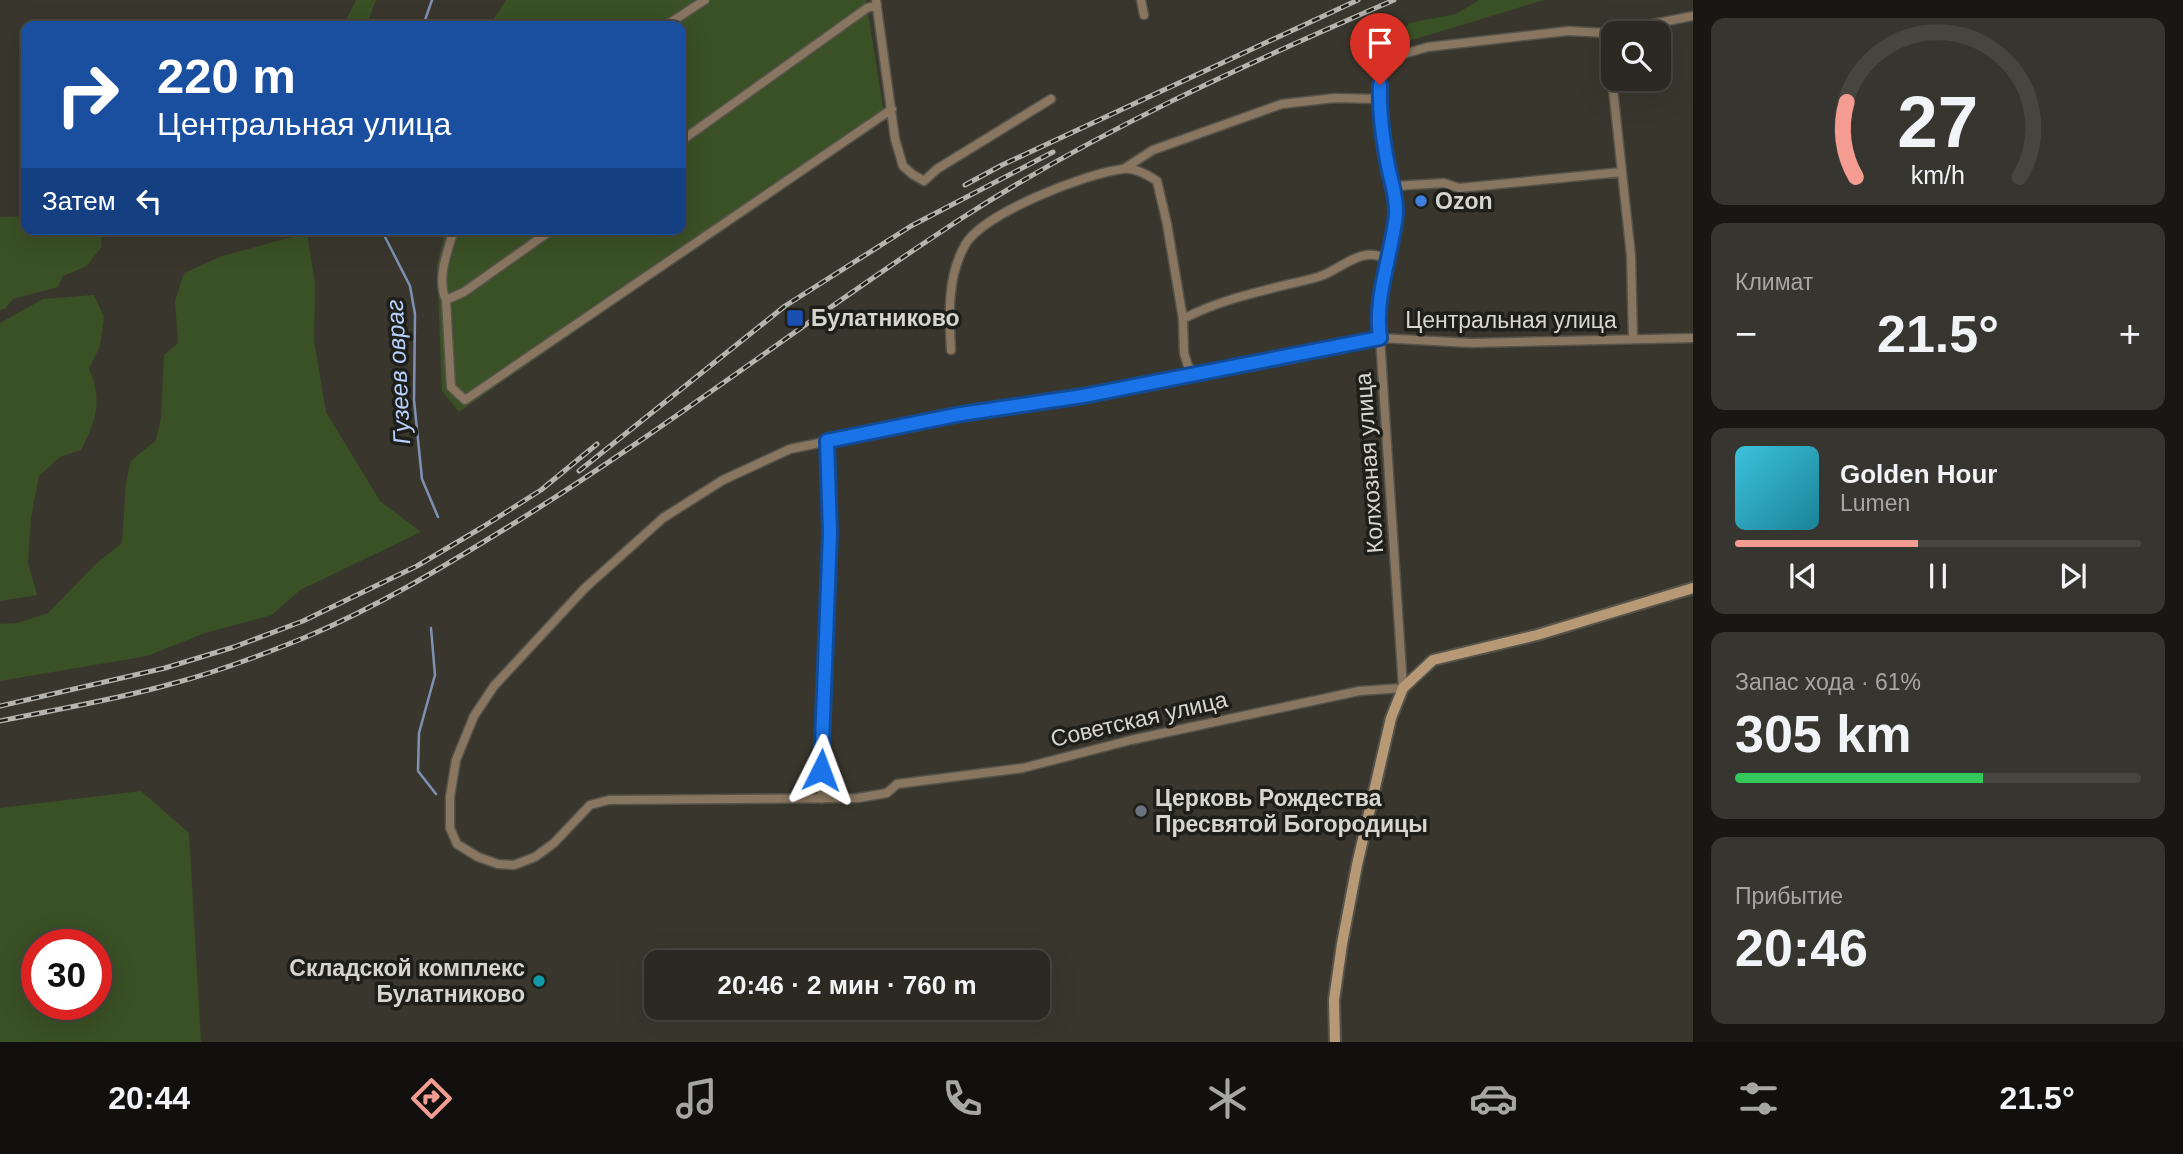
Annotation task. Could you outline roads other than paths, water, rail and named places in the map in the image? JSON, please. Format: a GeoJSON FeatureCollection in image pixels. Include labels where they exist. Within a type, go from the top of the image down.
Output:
{"type":"FeatureCollection","features":[{"type":"Feature","properties":{"kind":"street"},"geometry":{"type":"LineString","coordinates":[[673,21],[705,0]]}},
{"type":"Feature","properties":{"kind":"street"},"geometry":{"type":"LineString","coordinates":[[1141,0],[1144,15]]}},
{"type":"Feature","properties":{"kind":"street"},"geometry":{"type":"LineString","coordinates":[[686,137],[876,3],[895,139],[903,166],[924,181],[937,169],[1051,99]]}},
{"type":"Feature","properties":{"kind":"street"},"geometry":{"type":"LineString","coordinates":[[1668,21],[1693,16]]}},
{"type":"Feature","properties":{"kind":"street","name":"Колхозная улица"},"geometry":{"type":"LineString","coordinates":[[1403,688],[1377,321],[1396,213],[1395,186],[1388,169],[1380,99],[1380,71],[1400,55],[1428,47],[1568,31],[1601,33]]}},
{"type":"Feature","properties":{"kind":"street"},"geometry":{"type":"LineString","coordinates":[[1614,91],[1631,256],[1633,340]]}},
{"type":"Feature","properties":{"kind":"street"},"geometry":{"type":"LineString","coordinates":[[951,350],[949,313],[952,282],[965,244],[981,227],[1026,201],[1069,184],[1125,168],[1153,150],[1282,104],[1335,98],[1380,99]]}},
{"type":"Feature","properties":{"kind":"street"},"geometry":{"type":"LineString","coordinates":[[452,235],[443,270],[443,294],[446,300],[451,387],[465,400],[892,109]]}},
{"type":"Feature","properties":{"kind":"street"},"geometry":{"type":"LineString","coordinates":[[1125,168],[1144,173],[1157,181],[1183,319],[1184,353],[1188,366],[1195,373]]}},
{"type":"Feature","properties":{"kind":"street"},"geometry":{"type":"LineString","coordinates":[[1395,186],[1444,183],[1459,188],[1622,172]]}},
{"type":"Feature","properties":{"kind":"street"},"geometry":{"type":"LineString","coordinates":[[446,300],[464,292],[545,235]]}},
{"type":"Feature","properties":{"kind":"street"},"geometry":{"type":"LineString","coordinates":[[1183,319],[1198,311],[1265,288],[1319,277],[1363,256],[1378,255],[1388,259]]}},
{"type":"Feature","properties":{"kind":"street","name":"Центральная улица"},"geometry":{"type":"LineString","coordinates":[[822,799],[609,800],[590,805],[554,843],[535,857],[514,865],[498,864],[478,857],[457,844],[450,828],[450,797],[456,760],[474,716],[494,687],[585,588],[663,518],[723,480],[790,449],[961,414],[1083,396],[1380,338],[1471,343],[1693,338]]}},
{"type":"Feature","properties":{"kind":"street"},"geometry":{"type":"LineString","coordinates":[[822,799],[821,761],[830,533],[827,441]]}},
{"type":"Feature","properties":{"kind":"street"},"geometry":{"type":"LineString","coordinates":[[1335,1042],[1335,987],[1347,914],[1394,707],[1403,688],[1433,660],[1549,632],[1693,588]]}},
{"type":"Feature","properties":{"kind":"street","name":"Советская улица"},"geometry":{"type":"LineString","coordinates":[[822,799],[858,798],[887,793],[897,784],[1023,768],[1131,740],[1359,691],[1403,688]]}},
{"type":"Feature","properties":{"kind":"waterway","name":"Гузеев овраг"},"geometry":{"type":"LineString","coordinates":[[425,21],[432,0]]}},
{"type":"Feature","properties":{"kind":"waterway","name":"Гузеев овраг"},"geometry":{"type":"LineString","coordinates":[[384,235],[410,286],[415,314],[414,400],[422,479],[438,517]]}},
{"type":"Feature","properties":{"kind":"waterway","name":"Гузеев овраг"},"geometry":{"type":"LineString","coordinates":[[431,628],[435,675],[419,733],[418,771],[436,794]]}},
{"type":"Feature","properties":{"kind":"railway"},"geometry":{"type":"LineString","coordinates":[[965,185],[1002,165],[1358,0]]}},
{"type":"Feature","properties":{"kind":"railway"},"geometry":{"type":"LineString","coordinates":[[0,721],[129,695],[205,674],[306,637],[384,600],[566,490],[905,256],[1013,186],[1173,100],[1394,0]]}},
{"type":"Feature","properties":{"kind":"railway"},"geometry":{"type":"LineString","coordinates":[[579,471],[785,306],[911,226],[1053,152]]}},
{"type":"Feature","properties":{"kind":"railway"},"geometry":{"type":"LineString","coordinates":[[0,706],[165,668],[234,647],[303,621],[417,566],[481,528],[541,490],[597,444]]}},
{"type":"Feature","properties":{"kind":"place","name":"Ozon"},"geometry":{"type":"Point","coordinates":[1421,201]}},
{"type":"Feature","properties":{"kind":"place","name":"Булатниково"},"geometry":{"type":"Point","coordinates":[795,318]}},
{"type":"Feature","properties":{"kind":"place","name":"Церковь Рождества Пресвятой Богородицы"},"geometry":{"type":"Point","coordinates":[1141,811]}},
{"type":"Feature","properties":{"kind":"place","name":"Складской комплекс Булатниково"},"geometry":{"type":"Point","coordinates":[539,981]}}]}
